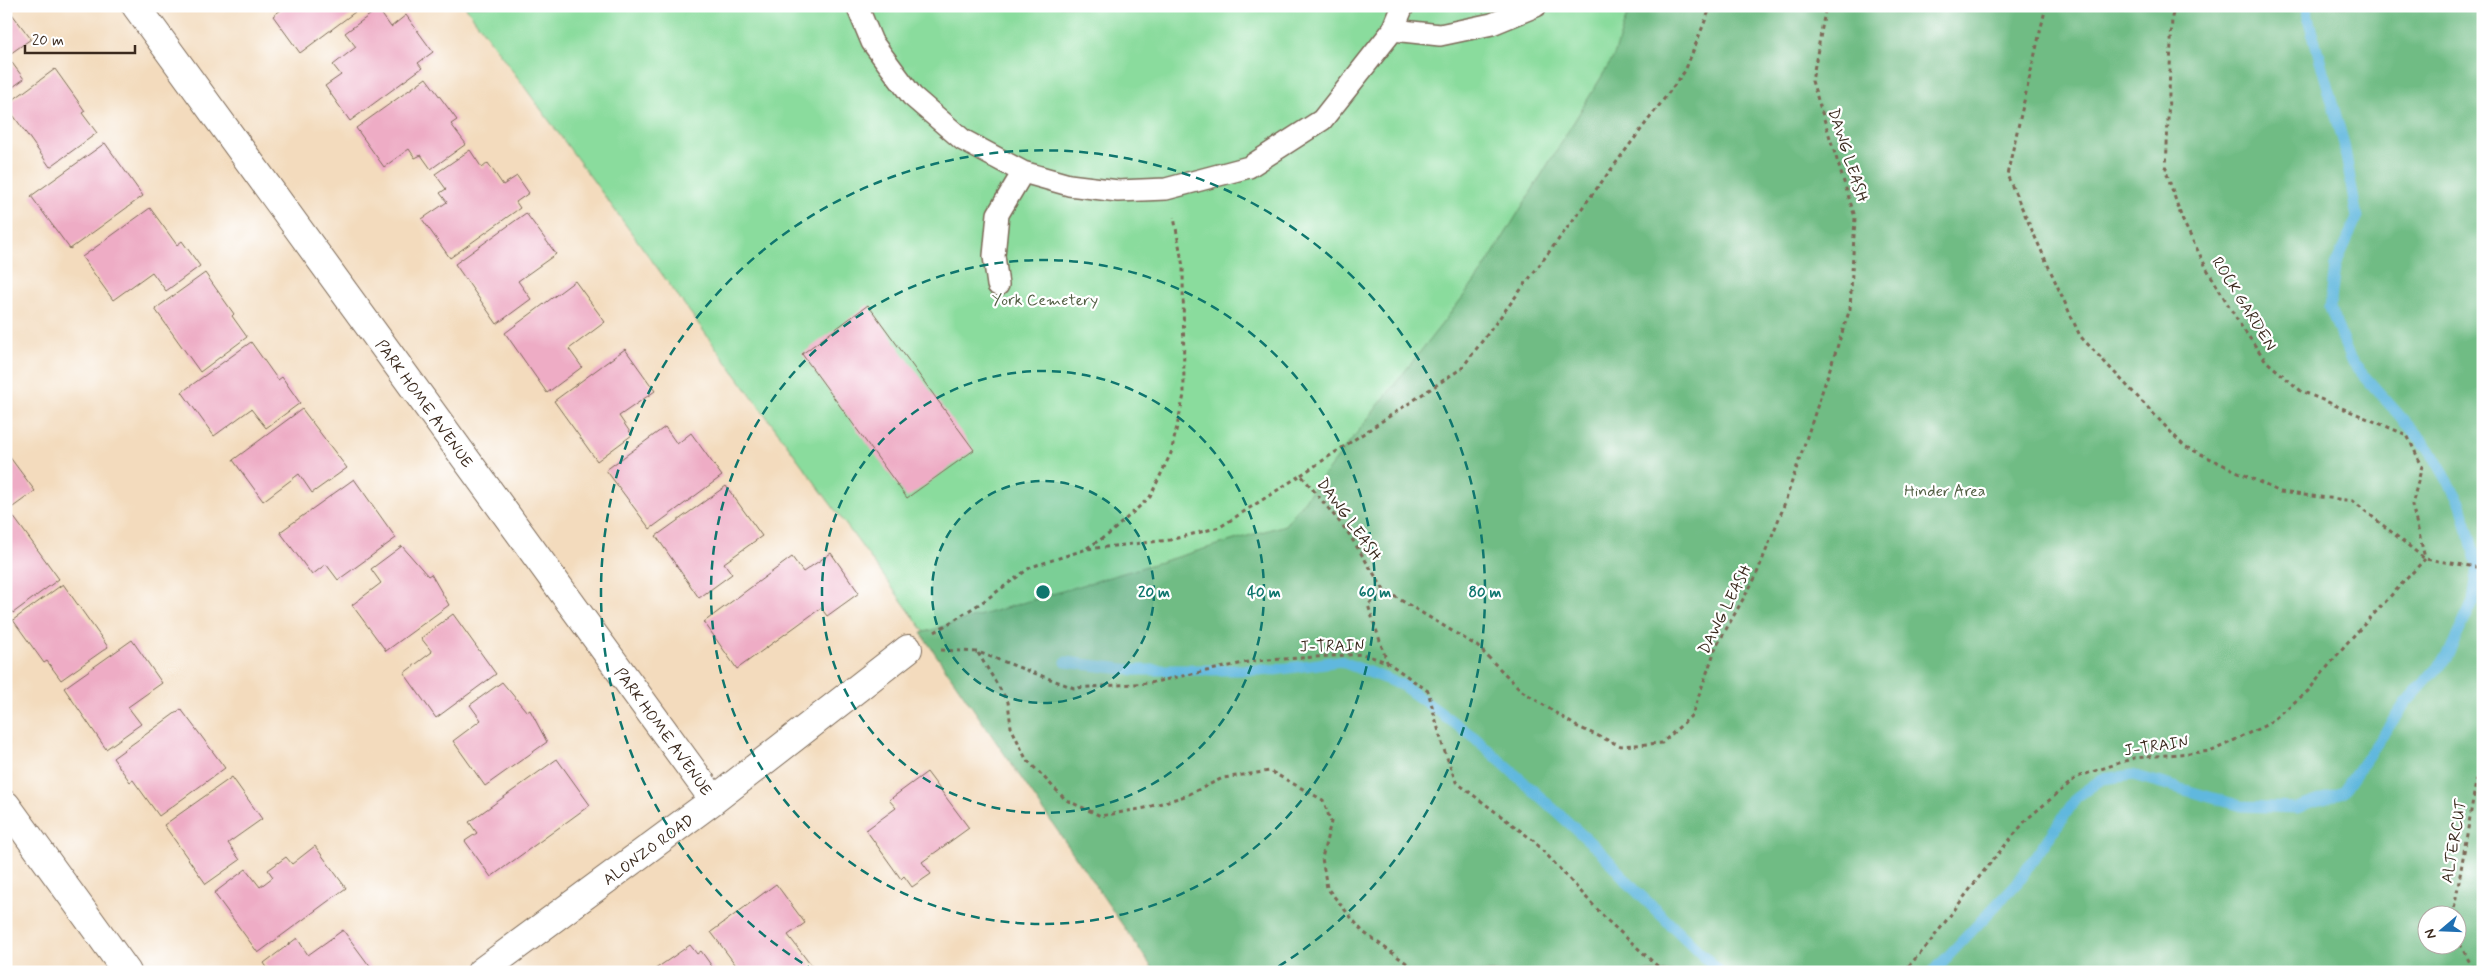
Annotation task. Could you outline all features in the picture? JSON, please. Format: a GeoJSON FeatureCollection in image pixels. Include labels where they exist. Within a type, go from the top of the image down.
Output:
{"type":"FeatureCollection","features":[{"type":"Feature","properties":{"kind":"street","name":"PARK HOME AVENUE"},"geometry":{"type":"LineString","coordinates":[[136,6],[714,800]]}},
{"type":"Feature","properties":{"kind":"street","name":"ALONZO ROAD"},"geometry":{"type":"LineString","coordinates":[[481,972],[714,800],[908,649]]}},
{"type":"Feature","properties":{"kind":"street"},"geometry":{"type":"LineString","coordinates":[[6,805],[127,972]]}},
{"type":"Feature","properties":{"kind":"lane"},"geometry":{"type":"LineString","coordinates":[[857,6],[872,42],[912,96],[963,140],[1023,172],[1069,185],[1108,190],[1166,189],[1249,167],[1322,120],[1394,30],[1403,6]]}},
{"type":"Feature","properties":{"kind":"lane"},"geometry":{"type":"LineString","coordinates":[[1394,30],[1440,35],[1492,24],[1536,6]]}},
{"type":"Feature","properties":{"kind":"lane"},"geometry":{"type":"LineString","coordinates":[[998,285],[994,256],[998,214],[1023,172]]}},
{"type":"Feature","properties":{"kind":"path"},"geometry":{"type":"LineString","coordinates":[[1302,475],[1462,368],[1685,70],[1711,6]]}},
{"type":"Feature","properties":{"kind":"path","name":"DAWG LEASH"},"geometry":{"type":"LineString","coordinates":[[908,649],[984,601],[1031,567],[1086,549],[1170,540],[1220,527],[1302,475],[1347,531],[1384,590],[1477,646],[1522,691],[1576,726],[1621,746],[1662,743],[1692,715],[1716,647],[1755,578],[1782,511],[1850,309],[1855,217],[1812,81],[1826,6]]}},
{"type":"Feature","properties":{"kind":"path"},"geometry":{"type":"LineString","coordinates":[[2046,6],[2007,175],[2080,336],[2184,446],[2280,492],[2353,501],[2425,559],[2483,568]]}},
{"type":"Feature","properties":{"kind":"path","name":"ROCK GARDEN"},"geometry":{"type":"LineString","coordinates":[[2176,6],[2172,17],[2166,171],[2182,219],[2239,323],[2266,361],[2301,391],[2407,435],[2422,466],[2412,505],[2425,559]]}},
{"type":"Feature","properties":{"kind":"path"},"geometry":{"type":"LineString","coordinates":[[1086,549],[1109,534],[1150,497],[1171,453],[1184,395],[1182,267],[1176,226],[1166,189]]}},
{"type":"Feature","properties":{"kind":"path","name":"J-TRAIN"},"geometry":{"type":"LineString","coordinates":[[1903,972],[2027,819],[2077,777],[2134,758],[2212,751],[2268,724],[2308,691],[2346,644],[2425,559]]}},
{"type":"Feature","properties":{"kind":"path"},"geometry":{"type":"LineString","coordinates":[[1384,590],[1368,605],[1387,662]]}},
{"type":"Feature","properties":{"kind":"path","name":"J-TRAIN"},"geometry":{"type":"LineString","coordinates":[[1419,972],[1364,932],[1327,888],[1322,858],[1331,822],[1323,800],[1270,771],[1223,778],[1185,796],[1145,808],[1101,816],[1066,800],[1026,759],[1011,727],[1008,702],[978,652],[1074,688],[1150,683],[1253,662],[1362,654],[1387,662],[1428,691],[1443,746],[1456,782],[1534,841],[1608,921],[1664,972]]}},
{"type":"Feature","properties":{"kind":"path","name":"ALTERCUT"},"geometry":{"type":"LineString","coordinates":[[2455,906],[2483,741]]}},
{"type":"Feature","properties":{"kind":"path"},"geometry":{"type":"LineString","coordinates":[[2466,955],[2475,972]]}},
{"type":"Feature","properties":{"kind":"green space","name":"Hinder Area"},"geometry":{"type":"Polygon","coordinates":[[[465,6],[2483,6],[2483,972],[1158,972],[921,627],[465,6]]]}},
{"type":"Feature","properties":{"kind":"green space","name":"Hinder Area"},"geometry":{"type":"Polygon","coordinates":[[[1630,6],[2483,6],[2483,972],[1155,972],[921,633],[1285,525],[1480,275],[1613,58],[1630,6]]]}},
{"type":"Feature","properties":{"kind":"building"},"geometry":{"type":"Polygon","coordinates":[[[6,6],[31,39],[7,56],[24,79],[6,92],[6,6]]]}},
{"type":"Feature","properties":{"kind":"building"},"geometry":{"type":"Polygon","coordinates":[[[286,6],[363,6],[300,53],[273,16],[286,6]]]}},
{"type":"Feature","properties":{"kind":"building"},"geometry":{"type":"Polygon","coordinates":[[[378,9],[391,27],[406,15],[433,52],[418,63],[422,68],[350,121],[325,86],[341,75],[333,65],[356,47],[345,33],[378,9]]]}},
{"type":"Feature","properties":{"kind":"building"},"geometry":{"type":"Polygon","coordinates":[[[55,69],[85,111],[82,113],[97,133],[50,167],[6,105],[55,69]]]}},
{"type":"Feature","properties":{"kind":"building"},"geometry":{"type":"Polygon","coordinates":[[[426,78],[457,120],[451,124],[466,144],[431,169],[421,155],[415,158],[409,149],[384,167],[356,128],[426,78]]]}},
{"type":"Feature","properties":{"kind":"building"},"geometry":{"type":"Polygon","coordinates":[[[105,143],[143,196],[70,249],[31,196],[105,143]]]}},
{"type":"Feature","properties":{"kind":"building"},"geometry":{"type":"Polygon","coordinates":[[[470,150],[482,168],[488,163],[503,185],[517,176],[529,193],[516,202],[520,208],[450,258],[422,219],[447,202],[440,193],[446,189],[435,174],[470,150]]]}},
{"type":"Feature","properties":{"kind":"building"},"geometry":{"type":"Polygon","coordinates":[[[150,208],[177,245],[182,241],[200,266],[166,291],[152,272],[113,300],[82,257],[150,208]]]}},
{"type":"Feature","properties":{"kind":"building"},"geometry":{"type":"Polygon","coordinates":[[[526,213],[556,254],[518,281],[531,299],[497,324],[455,264],[526,213]]]}},
{"type":"Feature","properties":{"kind":"building"},"geometry":{"type":"Polygon","coordinates":[[[205,273],[234,314],[232,316],[247,337],[200,372],[155,309],[205,273]]]}},
{"type":"Feature","properties":{"kind":"building"},"geometry":{"type":"Polygon","coordinates":[[[575,281],[605,322],[569,349],[582,367],[547,393],[505,333],[575,281]]]}},
{"type":"Feature","properties":{"kind":"building"},"geometry":{"type":"Polygon","coordinates":[[[868,305],[974,450],[907,498],[802,354],[868,305]]]}},
{"type":"Feature","properties":{"kind":"building"},"geometry":{"type":"Polygon","coordinates":[[[251,342],[278,380],[282,377],[300,403],[266,428],[251,409],[214,436],[182,392],[251,342]]]}},
{"type":"Feature","properties":{"kind":"building"},"geometry":{"type":"Polygon","coordinates":[[[625,349],[655,391],[619,416],[632,435],[597,461],[554,401],[625,349]]]}},
{"type":"Feature","properties":{"kind":"building"},"geometry":{"type":"Polygon","coordinates":[[[302,409],[347,468],[312,493],[299,474],[263,501],[233,460],[302,409]]]}},
{"type":"Feature","properties":{"kind":"building"},"geometry":{"type":"Polygon","coordinates":[[[665,427],[677,444],[691,433],[722,476],[650,529],[606,470],[665,427]]]}},
{"type":"Feature","properties":{"kind":"building"},"geometry":{"type":"Polygon","coordinates":[[[6,452],[35,491],[6,512],[6,452]]]}},
{"type":"Feature","properties":{"kind":"building"},"geometry":{"type":"Polygon","coordinates":[[[354,479],[396,538],[338,580],[326,564],[312,575],[280,532],[354,479]]]}},
{"type":"Feature","properties":{"kind":"building"},"geometry":{"type":"Polygon","coordinates":[[[726,486],[762,536],[724,563],[732,574],[699,598],[656,536],[726,486]]]}},
{"type":"Feature","properties":{"kind":"building"},"geometry":{"type":"Polygon","coordinates":[[[13,516],[59,579],[13,613],[6,603],[6,521],[13,516]]]}},
{"type":"Feature","properties":{"kind":"building"},"geometry":{"type":"Polygon","coordinates":[[[402,546],[428,576],[431,574],[449,605],[386,651],[352,605],[381,583],[371,569],[402,546]]]}},
{"type":"Feature","properties":{"kind":"building"},"geometry":{"type":"Polygon","coordinates":[[[831,553],[859,593],[827,616],[821,608],[737,669],[704,622],[792,557],[803,572],[831,553]]]}},
{"type":"Feature","properties":{"kind":"building"},"geometry":{"type":"Polygon","coordinates":[[[63,584],[108,647],[61,680],[47,661],[44,663],[13,620],[63,584]]]}},
{"type":"Feature","properties":{"kind":"building"},"geometry":{"type":"Polygon","coordinates":[[[453,614],[496,674],[436,718],[404,673],[432,652],[421,638],[453,614]]]}},
{"type":"Feature","properties":{"kind":"building"},"geometry":{"type":"Polygon","coordinates":[[[132,640],[162,683],[128,707],[141,724],[106,749],[64,688],[132,640]]]}},
{"type":"Feature","properties":{"kind":"building"},"geometry":{"type":"Polygon","coordinates":[[[502,682],[527,712],[530,710],[547,742],[485,786],[453,741],[481,720],[470,705],[502,682]]]}},
{"type":"Feature","properties":{"kind":"building"},"geometry":{"type":"Polygon","coordinates":[[[181,709],[225,768],[159,816],[133,780],[130,782],[113,758],[181,709]]]}},
{"type":"Feature","properties":{"kind":"building"},"geometry":{"type":"Polygon","coordinates":[[[557,759],[590,805],[491,877],[465,841],[477,833],[469,822],[557,759]]]}},
{"type":"Feature","properties":{"kind":"building"},"geometry":{"type":"Polygon","coordinates":[[[927,772],[969,828],[922,862],[931,874],[912,887],[904,876],[901,879],[866,830],[896,808],[889,800],[927,772]]]}},
{"type":"Feature","properties":{"kind":"building"},"geometry":{"type":"Polygon","coordinates":[[[232,777],[262,819],[228,843],[240,860],[206,884],[164,825],[232,777]]]}},
{"type":"Feature","properties":{"kind":"building"},"geometry":{"type":"Polygon","coordinates":[[[315,846],[346,888],[258,953],[214,893],[246,869],[260,887],[273,877],[268,870],[286,857],[292,864],[315,846]]]}},
{"type":"Feature","properties":{"kind":"building"},"geometry":{"type":"Polygon","coordinates":[[[776,884],[805,923],[788,935],[816,972],[741,972],[711,932],[776,884]]]}},
{"type":"Feature","properties":{"kind":"building"},"geometry":{"type":"Polygon","coordinates":[[[343,930],[374,972],[270,972],[264,963],[297,938],[308,955],[343,930]]]}},
{"type":"Feature","properties":{"kind":"building"},"geometry":{"type":"Polygon","coordinates":[[[690,945],[697,954],[701,951],[716,972],[651,972],[690,945]]]}},
{"type":"Feature","properties":{"kind":"waterway"},"geometry":{"type":"LineString","coordinates":[[1933,972],[2017,883],[2078,796],[2102,779],[2133,775],[2241,806],[2297,808],[2343,792],[2406,702],[2447,657],[2473,602],[2478,568],[2461,504],[2430,450],[2351,361],[2330,308],[2335,266],[2357,218],[2344,144],[2308,18],[2307,6]]}},
{"type":"Feature","properties":{"kind":"waterway"},"geometry":{"type":"LineString","coordinates":[[1066,662],[1132,670],[1274,670],[1340,661],[1402,685],[1475,738],[1602,853],[1634,889],[1720,972]]}},
{"type":"Feature","properties":{"kind":"park label","name":"York Cemetery"},"geometry":{"type":"Point","coordinates":[1045,299]}}]}
